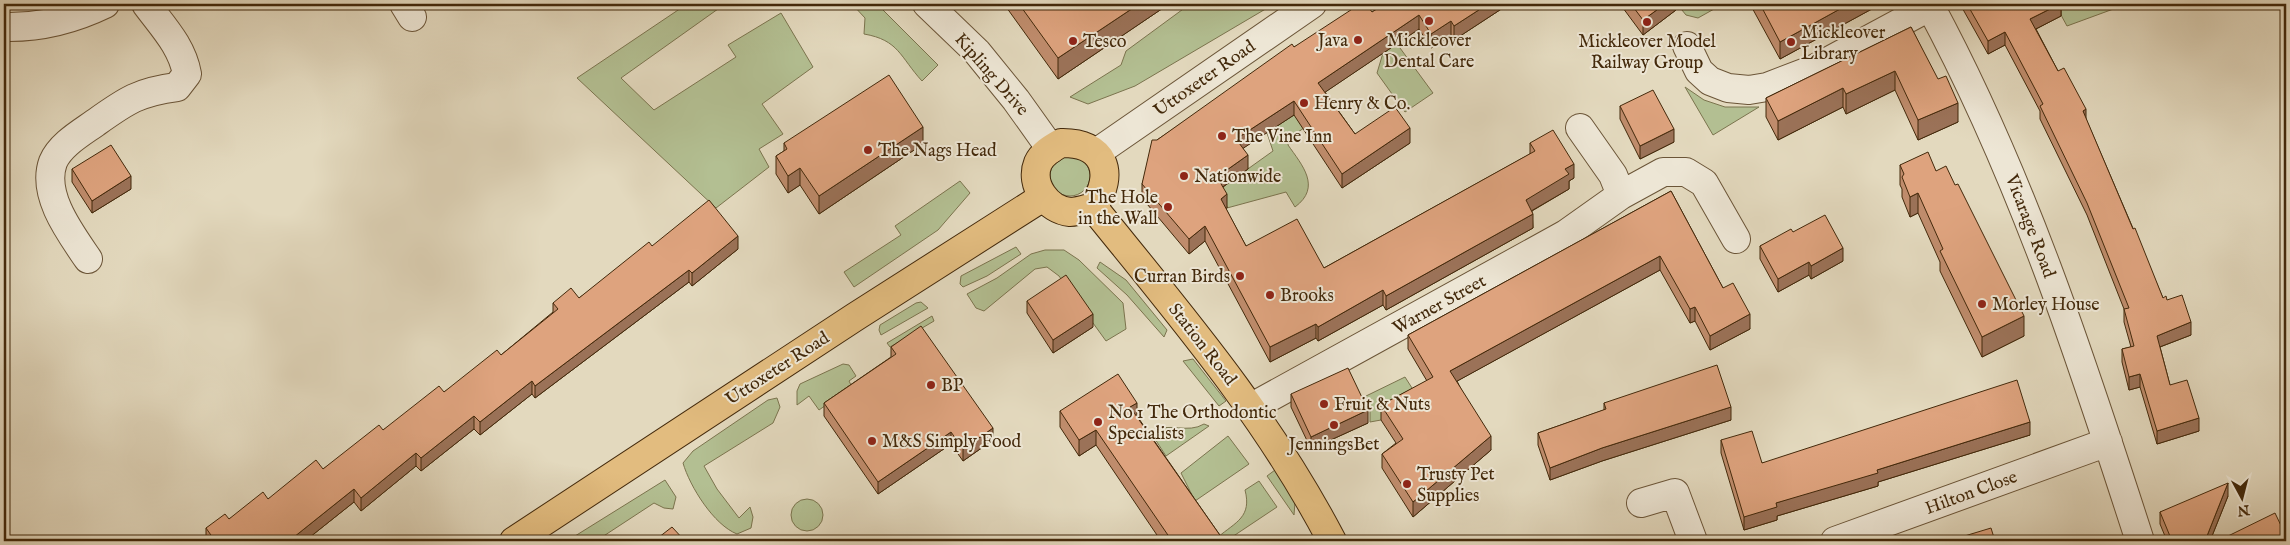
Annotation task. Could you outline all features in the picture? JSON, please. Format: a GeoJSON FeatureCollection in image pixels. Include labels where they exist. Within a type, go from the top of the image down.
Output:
{"type":"FeatureCollection","features":[{"type":"Feature","properties":{"kind":"main road"},"geometry":{"type":"LineString","coordinates":[[1075,142],[1096,153],[1105,170],[1105,182],[1103,193],[1093,207],[1070,212],[1054,207],[1043,197],[1038,186],[1037,164],[1044,154],[1052,149],[1061,143],[1075,142]]}},
{"type":"Feature","properties":{"kind":"main road","name":"Uttoxeter Road"},"geometry":{"type":"LineString","coordinates":[[514,541],[855,317],[1043,197]]}},
{"type":"Feature","properties":{"kind":"main road","name":"Station Road"},"geometry":{"type":"LineString","coordinates":[[1093,207],[1214,356],[1252,407],[1289,463],[1332,541]]}},
{"type":"Feature","properties":{"kind":"street"},"geometry":{"type":"LineString","coordinates":[[4,27],[42,25],[67,21],[104,4]]}},
{"type":"Feature","properties":{"kind":"street"},"geometry":{"type":"LineString","coordinates":[[88,259],[62,215],[52,190],[54,161],[62,148],[75,137],[124,102],[141,93],[177,87],[187,74],[177,44],[146,4]]}},
{"type":"Feature","properties":{"kind":"street","name":"Kipling Drive"},"geometry":{"type":"LineString","coordinates":[[928,4],[977,52],[1052,149]]}},
{"type":"Feature","properties":{"kind":"street","name":"Uttoxeter Road"},"geometry":{"type":"LineString","coordinates":[[1096,153],[1312,4]]}},
{"type":"Feature","properties":{"kind":"street"},"geometry":{"type":"LineString","coordinates":[[1687,46],[1700,71],[1710,81],[1728,88],[1749,90],[1768,87],[1814,69],[1930,5]]}},
{"type":"Feature","properties":{"kind":"street","name":"Vicarage Road"},"geometry":{"type":"LineString","coordinates":[[1930,5],[2005,158],[2069,326],[2140,541]]}},
{"type":"Feature","properties":{"kind":"street"},"geometry":{"type":"LineString","coordinates":[[1580,128],[1613,175],[1621,195]]}},
{"type":"Feature","properties":{"kind":"street","name":"Warner Street"},"geometry":{"type":"LineString","coordinates":[[1252,407],[1566,234],[1621,195],[1663,172],[1686,172],[1704,183],[1736,239]]}},
{"type":"Feature","properties":{"kind":"street","name":"Hilton Close"},"geometry":{"type":"LineString","coordinates":[[1835,541],[2108,442]]}},
{"type":"Feature","properties":{"kind":"street"},"geometry":{"type":"LineString","coordinates":[[1641,503],[1675,493],[1693,541]]}},
{"type":"Feature","properties":{"kind":"green space"},"geometry":{"type":"Polygon","coordinates":[[[687,4],[725,4],[621,78],[654,110],[736,57],[728,45],[781,13],[813,67],[762,104],[783,134],[759,149],[769,167],[716,208],[577,78],[687,4]]]}},
{"type":"Feature","properties":{"kind":"green space"},"geometry":{"type":"Polygon","coordinates":[[[852,4],[877,4],[938,65],[922,81],[892,45],[885,40],[864,34],[865,18],[852,4]]]}},
{"type":"Feature","properties":{"kind":"green space"},"geometry":{"type":"Polygon","coordinates":[[[1190,4],[1274,4],[1135,86],[1088,104],[1070,97],[1121,65],[1126,51],[1190,4]]]}},
{"type":"Feature","properties":{"kind":"green space"},"geometry":{"type":"Polygon","coordinates":[[[1677,4],[1723,4],[1698,18],[1686,15],[1677,4]]]}},
{"type":"Feature","properties":{"kind":"green space"},"geometry":{"type":"Polygon","coordinates":[[[2055,4],[2127,4],[2067,26],[2055,4]]]}},
{"type":"Feature","properties":{"kind":"green space"},"geometry":{"type":"Polygon","coordinates":[[[1389,33],[1433,93],[1405,112],[1377,73],[1389,33]]]}},
{"type":"Feature","properties":{"kind":"green space"},"geometry":{"type":"Polygon","coordinates":[[[1685,87],[1704,100],[1725,107],[1759,107],[1713,135],[1685,87]]]}},
{"type":"Feature","properties":{"kind":"green space"},"geometry":{"type":"Polygon","coordinates":[[[1293,113],[1304,128],[1289,138],[1288,145],[1299,160],[1307,176],[1307,192],[1303,199],[1295,207],[1286,192],[1227,208],[1217,191],[1273,151],[1267,133],[1293,113]]]}},
{"type":"Feature","properties":{"kind":"green space"},"geometry":{"type":"Polygon","coordinates":[[[1070,156],[1081,159],[1087,165],[1090,176],[1087,187],[1081,193],[1070,196],[1059,193],[1053,187],[1050,176],[1053,165],[1059,159],[1070,156]]]}},
{"type":"Feature","properties":{"kind":"green space"},"geometry":{"type":"Polygon","coordinates":[[[960,181],[970,193],[938,230],[854,287],[844,272],[901,235],[895,226],[960,181]]]}},
{"type":"Feature","properties":{"kind":"green space"},"geometry":{"type":"Polygon","coordinates":[[[1016,247],[1021,254],[987,276],[963,287],[960,284],[961,276],[1016,247]]]}},
{"type":"Feature","properties":{"kind":"green space"},"geometry":{"type":"Polygon","coordinates":[[[1045,250],[1064,250],[1079,260],[1123,303],[1126,329],[1106,341],[1059,276],[1047,267],[1035,269],[984,311],[976,308],[967,294],[997,278],[1031,254],[1045,250]]]}},
{"type":"Feature","properties":{"kind":"green space"},"geometry":{"type":"Polygon","coordinates":[[[1100,262],[1126,280],[1167,330],[1164,337],[1127,295],[1097,268],[1100,262]]]}},
{"type":"Feature","properties":{"kind":"green space"},"geometry":{"type":"Polygon","coordinates":[[[921,302],[928,308],[881,335],[880,325],[916,303],[921,302]]]}},
{"type":"Feature","properties":{"kind":"green space"},"geometry":{"type":"Polygon","coordinates":[[[932,316],[934,321],[890,347],[887,343],[932,316]]]}},
{"type":"Feature","properties":{"kind":"green space"},"geometry":{"type":"Polygon","coordinates":[[[1193,359],[1226,401],[1219,406],[1183,361],[1193,359]]]}},
{"type":"Feature","properties":{"kind":"green space"},"geometry":{"type":"Polygon","coordinates":[[[843,364],[849,365],[856,376],[849,381],[852,387],[819,410],[809,396],[797,405],[797,391],[800,384],[843,364]]]}},
{"type":"Feature","properties":{"kind":"green space"},"geometry":{"type":"Polygon","coordinates":[[[1405,377],[1419,399],[1381,420],[1370,422],[1370,411],[1364,397],[1405,377]]]}},
{"type":"Feature","properties":{"kind":"green space"},"geometry":{"type":"Polygon","coordinates":[[[777,398],[780,407],[773,423],[704,466],[717,489],[739,518],[750,507],[753,517],[751,528],[737,534],[720,522],[704,504],[691,483],[683,463],[693,451],[768,400],[777,398]]]}},
{"type":"Feature","properties":{"kind":"green space"},"geometry":{"type":"Polygon","coordinates":[[[1204,424],[1209,426],[1166,456],[1155,439],[1155,431],[1160,429],[1191,428],[1204,424]]]}},
{"type":"Feature","properties":{"kind":"green space"},"geometry":{"type":"Polygon","coordinates":[[[1228,436],[1249,464],[1195,501],[1181,473],[1228,436]]]}},
{"type":"Feature","properties":{"kind":"green space"},"geometry":{"type":"Polygon","coordinates":[[[1275,470],[1295,502],[1294,515],[1267,476],[1275,470]]]}},
{"type":"Feature","properties":{"kind":"green space"},"geometry":{"type":"Polygon","coordinates":[[[665,480],[676,497],[673,509],[664,508],[654,503],[596,541],[567,541],[665,480]]]}},
{"type":"Feature","properties":{"kind":"green space"},"geometry":{"type":"Polygon","coordinates":[[[1259,481],[1277,507],[1226,541],[1218,541],[1218,537],[1236,523],[1244,513],[1247,499],[1245,490],[1259,481]]]}},
{"type":"Feature","properties":{"kind":"green space"},"geometry":{"type":"Polygon","coordinates":[[[807,499],[818,504],[823,515],[818,526],[807,531],[796,526],[791,515],[796,504],[807,499]]]}},
{"type":"Feature","properties":{"kind":"building"},"geometry":{"type":"Polygon","coordinates":[[[1019,4],[1139,4],[1058,58],[1019,4]]]}},
{"type":"Feature","properties":{"kind":"building"},"geometry":{"type":"Polygon","coordinates":[[[1360,4],[1366,4],[1372,12],[1385,4],[1488,4],[1454,26],[1451,21],[1431,34],[1419,15],[1318,83],[1355,134],[1395,107],[1410,128],[1342,174],[1294,101],[1236,139],[1248,155],[1217,177],[1227,194],[1221,199],[1246,246],[1297,219],[1324,268],[1535,151],[1530,143],[1553,130],[1574,164],[1565,169],[1569,174],[1526,200],[1533,214],[1386,296],[1383,290],[1318,327],[1316,324],[1270,347],[1205,226],[1189,239],[1142,184],[1152,140],[1157,140],[1292,44],[1294,47],[1360,4]]]}},
{"type":"Feature","properties":{"kind":"building"},"geometry":{"type":"Polygon","coordinates":[[[1631,4],[1665,4],[1643,20],[1631,4]]]}},
{"type":"Feature","properties":{"kind":"building"},"geometry":{"type":"Polygon","coordinates":[[[1760,4],[1849,4],[1780,42],[1760,4]]]}},
{"type":"Feature","properties":{"kind":"building"},"geometry":{"type":"Polygon","coordinates":[[[1967,4],[2060,4],[2030,19],[2058,71],[2064,68],[2086,109],[2083,111],[2133,229],[2135,228],[2163,298],[2166,296],[2167,300],[2182,295],[2191,322],[2157,336],[2170,385],[2187,380],[2199,418],[2157,431],[2140,374],[2129,377],[2122,349],[2134,346],[2124,309],[2129,308],[2087,203],[2040,106],[2043,104],[2005,32],[1988,41],[1967,4]]]}},
{"type":"Feature","properties":{"kind":"building"},"geometry":{"type":"Polygon","coordinates":[[[1911,27],[1938,79],[1946,76],[1958,103],[1918,120],[1895,71],[1846,94],[1843,88],[1778,121],[1766,98],[1911,27]]]}},
{"type":"Feature","properties":{"kind":"building","name":"The Nags Head"},"geometry":{"type":"Polygon","coordinates":[[[889,75],[923,127],[819,196],[800,168],[788,176],[776,156],[787,149],[784,143],[889,75]]]}},
{"type":"Feature","properties":{"kind":"building"},"geometry":{"type":"Polygon","coordinates":[[[1653,90],[1674,129],[1640,146],[1620,106],[1653,90]]]}},
{"type":"Feature","properties":{"kind":"building"},"geometry":{"type":"Polygon","coordinates":[[[111,145],[131,176],[92,201],[72,169],[111,145]]]}},
{"type":"Feature","properties":{"kind":"building"},"geometry":{"type":"Polygon","coordinates":[[[1928,152],[1936,171],[1946,166],[1955,185],[1958,184],[2024,316],[1982,337],[1940,251],[1943,249],[1918,193],[1910,197],[1902,177],[1904,174],[1900,165],[1928,152]]]}},
{"type":"Feature","properties":{"kind":"building"},"geometry":{"type":"Polygon","coordinates":[[[1671,191],[1723,288],[1733,283],[1750,314],[1710,336],[1695,307],[1690,309],[1660,256],[1450,371],[1491,436],[1413,502],[1382,454],[1403,439],[1381,405],[1433,377],[1408,335],[1671,191]]]}},
{"type":"Feature","properties":{"kind":"building"},"geometry":{"type":"Polygon","coordinates":[[[709,200],[738,236],[692,273],[689,270],[535,386],[532,381],[480,422],[474,416],[421,458],[416,453],[361,498],[354,489],[289,541],[209,541],[213,538],[206,528],[225,514],[229,519],[263,492],[268,499],[316,460],[323,469],[379,425],[383,430],[439,386],[444,392],[497,350],[501,355],[558,309],[553,303],[571,288],[579,298],[649,242],[652,246],[709,200]]]}},
{"type":"Feature","properties":{"kind":"building"},"geometry":{"type":"Polygon","coordinates":[[[1825,215],[1843,248],[1811,266],[1809,262],[1778,279],[1760,246],[1791,229],[1793,232],[1825,215]]]}},
{"type":"Feature","properties":{"kind":"building"},"geometry":{"type":"Polygon","coordinates":[[[1066,275],[1093,314],[1053,340],[1027,301],[1066,275]]]}},
{"type":"Feature","properties":{"kind":"building"},"geometry":{"type":"Polygon","coordinates":[[[921,326],[993,428],[963,449],[951,432],[878,482],[824,403],[896,354],[891,347],[921,326]]]}},
{"type":"Feature","properties":{"kind":"building"},"geometry":{"type":"Polygon","coordinates":[[[1717,365],[1731,407],[1602,448],[1550,468],[1538,433],[1606,409],[1604,403],[1717,365]]]}},
{"type":"Feature","properties":{"kind":"building"},"geometry":{"type":"Polygon","coordinates":[[[1348,368],[1368,410],[1311,437],[1291,394],[1348,368]]]}},
{"type":"Feature","properties":{"kind":"building"},"geometry":{"type":"Polygon","coordinates":[[[1118,374],[1137,403],[1130,407],[1224,541],[1172,541],[1096,430],[1079,440],[1060,411],[1118,374]]]}},
{"type":"Feature","properties":{"kind":"building"},"geometry":{"type":"Polygon","coordinates":[[[2017,380],[2030,422],[1877,470],[1878,473],[1776,503],[1777,507],[1744,517],[1721,440],[1752,431],[1762,463],[2017,380]]]}},
{"type":"Feature","properties":{"kind":"building"},"geometry":{"type":"Polygon","coordinates":[[[2228,483],[2205,541],[2172,541],[2160,512],[2228,483]]]}},
{"type":"Feature","properties":{"kind":"building"},"geometry":{"type":"Polygon","coordinates":[[[2275,513],[2286,536],[2286,541],[2228,541],[2226,537],[2275,513]]]}},
{"type":"Feature","properties":{"kind":"building"},"geometry":{"type":"Polygon","coordinates":[[[672,527],[685,541],[654,541],[672,527]]]}},
{"type":"Feature","properties":{"kind":"building"},"geometry":{"type":"Polygon","coordinates":[[[1991,528],[1995,541],[1948,541],[1991,528]]]}},
{"type":"Feature","properties":{"kind":"place","name":"Mickleover Dental Care"},"geometry":{"type":"Point","coordinates":[1429,21]}},
{"type":"Feature","properties":{"kind":"place","name":"Mickleover Model Railway Group"},"geometry":{"type":"Point","coordinates":[1647,22]}},
{"type":"Feature","properties":{"kind":"place","name":"Java"},"geometry":{"type":"Point","coordinates":[1358,40]}},
{"type":"Feature","properties":{"kind":"place","name":"Tesco"},"geometry":{"type":"Point","coordinates":[1073,41]}},
{"type":"Feature","properties":{"kind":"place","name":"Mickleover Library"},"geometry":{"type":"Point","coordinates":[1791,42]}},
{"type":"Feature","properties":{"kind":"place","name":"Henry & Co."},"geometry":{"type":"Point","coordinates":[1304,103]}},
{"type":"Feature","properties":{"kind":"place","name":"The Vine Inn"},"geometry":{"type":"Point","coordinates":[1222,136]}},
{"type":"Feature","properties":{"kind":"place","name":"The Nags Head"},"geometry":{"type":"Point","coordinates":[868,150]}},
{"type":"Feature","properties":{"kind":"place","name":"Nationwide"},"geometry":{"type":"Point","coordinates":[1184,176]}},
{"type":"Feature","properties":{"kind":"place","name":"The Hole in the Wall"},"geometry":{"type":"Point","coordinates":[1168,207]}},
{"type":"Feature","properties":{"kind":"place","name":"Curran Birds"},"geometry":{"type":"Point","coordinates":[1240,276]}},
{"type":"Feature","properties":{"kind":"place","name":"Brooks"},"geometry":{"type":"Point","coordinates":[1270,295]}},
{"type":"Feature","properties":{"kind":"place","name":"Morley House"},"geometry":{"type":"Point","coordinates":[1982,304]}},
{"type":"Feature","properties":{"kind":"place","name":"BP"},"geometry":{"type":"Point","coordinates":[931,385]}},
{"type":"Feature","properties":{"kind":"place","name":"Fruit & Nuts"},"geometry":{"type":"Point","coordinates":[1324,404]}},
{"type":"Feature","properties":{"kind":"place","name":"No 1 The Orthodontic Specialists"},"geometry":{"type":"Point","coordinates":[1098,422]}},
{"type":"Feature","properties":{"kind":"place","name":"JenningsBet"},"geometry":{"type":"Point","coordinates":[1334,425]}},
{"type":"Feature","properties":{"kind":"place","name":"M&S Simply Food"},"geometry":{"type":"Point","coordinates":[872,441]}},
{"type":"Feature","properties":{"kind":"place","name":"Trusty Pet Supplies"},"geometry":{"type":"Point","coordinates":[1407,484]}}]}
